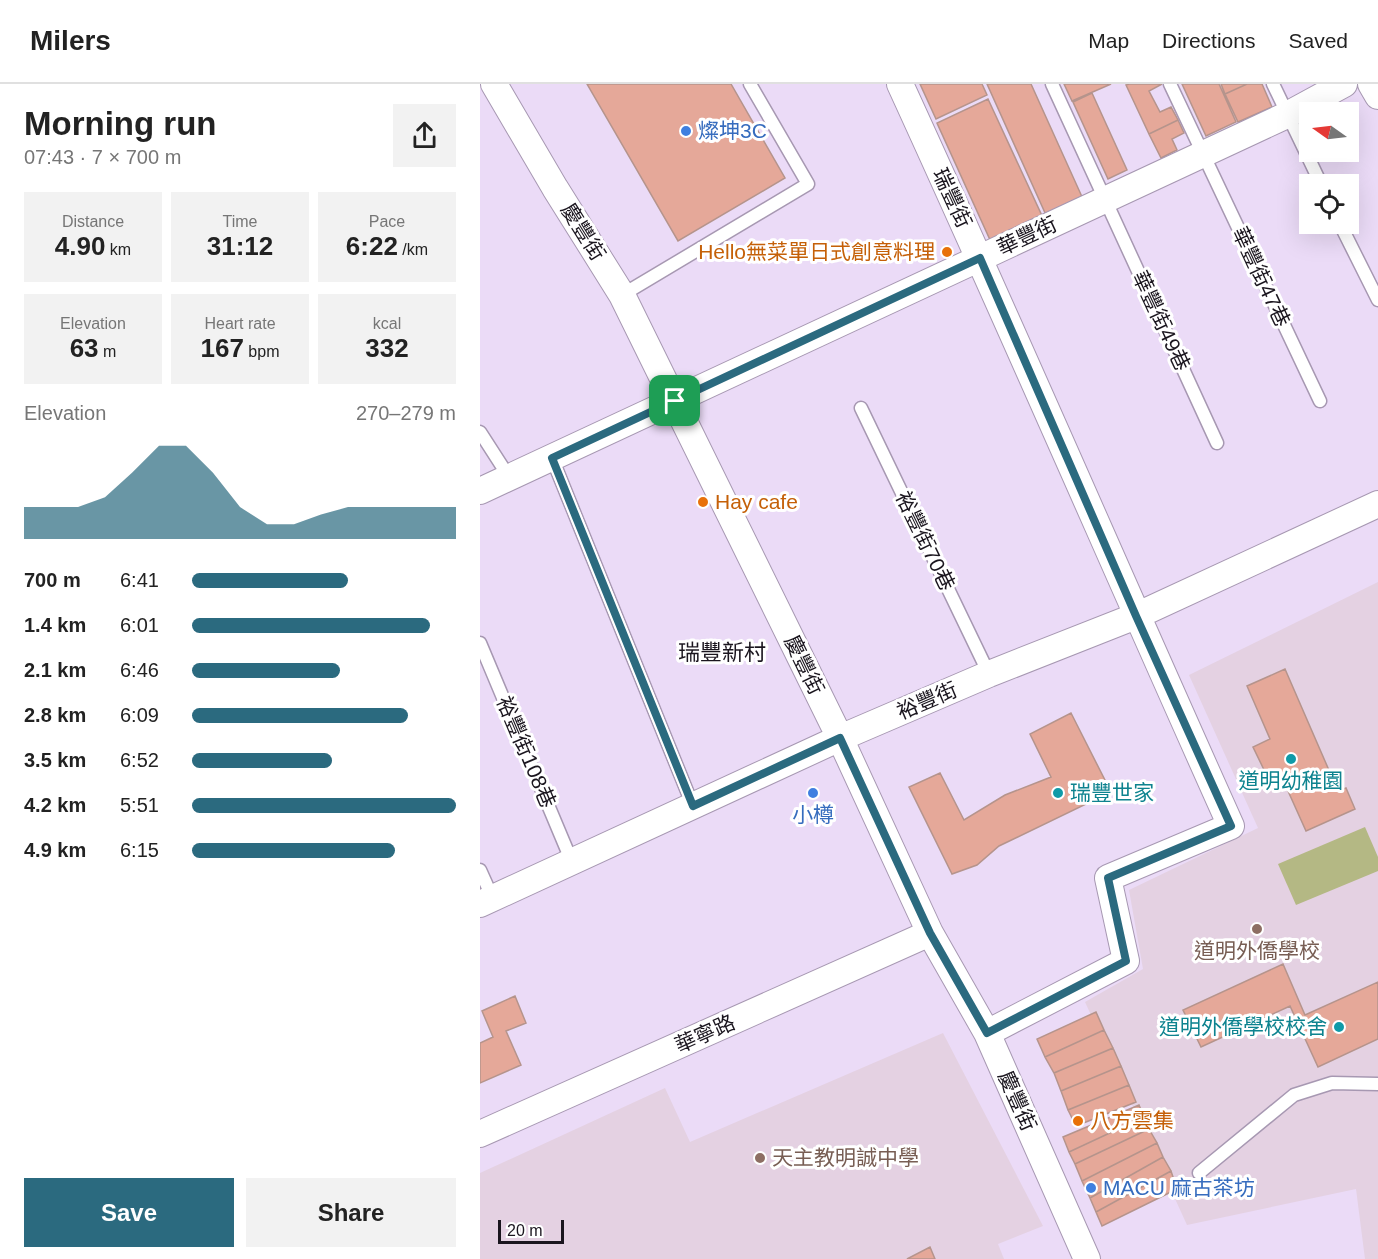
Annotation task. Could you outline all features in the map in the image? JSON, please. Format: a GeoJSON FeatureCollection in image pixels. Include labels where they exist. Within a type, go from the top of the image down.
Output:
{"type":"FeatureCollection","features":[{"type":"Feature","properties":{"kind":"street","name":"慶豐街"},"geometry":{"type":"LineString","coordinates":[[494,84],[622,295],[840,738],[930,933],[987,1033],[1087,1259]]}},
{"type":"Feature","properties":{"kind":"street","name":"瑞豐街"},"geometry":{"type":"LineString","coordinates":[[900,84],[980,258],[1136,616],[1231,826],[1108,878],[1126,961],[987,1033]]}},
{"type":"Feature","properties":{"kind":"street","name":"華豐街"},"geometry":{"type":"LineString","coordinates":[[480,491],[1287,115],[1344,84]]}},
{"type":"Feature","properties":{"kind":"street"},"geometry":{"type":"LineString","coordinates":[[1371,84],[1378,96]]}},
{"type":"Feature","properties":{"kind":"street","name":"裕豐街"},"geometry":{"type":"LineString","coordinates":[[486,901],[840,738],[989,674],[1136,616],[1378,504]]}},
{"type":"Feature","properties":{"kind":"street","name":"華寧路"},"geometry":{"type":"LineString","coordinates":[[480,1134],[930,933]]}},
{"type":"Feature","properties":{"kind":"lane"},"geometry":{"type":"LineString","coordinates":[[622,295],[808,184],[750,84]]}},
{"type":"Feature","properties":{"kind":"lane","name":"華豐街49巷"},"geometry":{"type":"LineString","coordinates":[[1052,84],[1217,443]]}},
{"type":"Feature","properties":{"kind":"lane","name":"華豐街47巷"},"geometry":{"type":"LineString","coordinates":[[1170,84],[1320,401]]}},
{"type":"Feature","properties":{"kind":"lane"},"geometry":{"type":"LineString","coordinates":[[1274,84],[1316,174]]}},
{"type":"Feature","properties":{"kind":"lane"},"geometry":{"type":"LineString","coordinates":[[1345,234],[1378,300]]}},
{"type":"Feature","properties":{"kind":"lane","name":"裕豐街70巷"},"geometry":{"type":"LineString","coordinates":[[861,408],[989,674]]}},
{"type":"Feature","properties":{"kind":"lane"},"geometry":{"type":"LineString","coordinates":[[480,432],[509,477]]}},
{"type":"Feature","properties":{"kind":"lane"},"geometry":{"type":"LineString","coordinates":[[552,458],[693,806]]}},
{"type":"Feature","properties":{"kind":"lane","name":"裕豐街108巷"},"geometry":{"type":"LineString","coordinates":[[480,643],[572,862]]}},
{"type":"Feature","properties":{"kind":"lane"},"geometry":{"type":"LineString","coordinates":[[480,870],[486,901]]}},
{"type":"Feature","properties":{"kind":"lane"},"geometry":{"type":"LineString","coordinates":[[1198,1173],[1294,1095],[1332,1083],[1378,1084]]}},
{"type":"Feature","properties":{"kind":"shaded area","name":"道明外僑學校"},"geometry":{"type":"Polygon","coordinates":[[[1378,582],[1378,1259],[1365,1259],[1356,1189],[1187,1225],[1085,1002],[1143,969],[1129,890],[1258,828],[1189,675],[1378,582]]]}},
{"type":"Feature","properties":{"kind":"shaded area","name":"天主教明誠中學"},"geometry":{"type":"Polygon","coordinates":[[[943,1033],[1043,1226],[998,1244],[1004,1259],[480,1259],[480,1173],[665,1088],[690,1142],[943,1033]]]}},
{"type":"Feature","properties":{"kind":"green space"},"geometry":{"type":"Polygon","coordinates":[[[1365,827],[1378,857],[1378,871],[1296,905],[1278,864],[1365,827]]]}},
{"type":"Feature","properties":{"kind":"building","name":"燦坤3C"},"geometry":{"type":"Polygon","coordinates":[[[587,84],[731,84],[785,178],[678,241],[587,84]]]}},
{"type":"Feature","properties":{"kind":"building"},"geometry":{"type":"Polygon","coordinates":[[[920,84],[982,84],[987,95],[936,119],[920,84]]]}},
{"type":"Feature","properties":{"kind":"building"},"geometry":{"type":"Polygon","coordinates":[[[987,84],[1031,84],[1083,199],[1046,215],[987,84]]]}},
{"type":"Feature","properties":{"kind":"building"},"geometry":{"type":"Polygon","coordinates":[[[1064,84],[1111,84],[1072,101],[1064,84]]]}},
{"type":"Feature","properties":{"kind":"building"},"geometry":{"type":"Polygon","coordinates":[[[1162,84],[1149,91],[1160,112],[1171,107],[1178,120],[1149,134],[1126,85],[1162,84]]]}},
{"type":"Feature","properties":{"kind":"building"},"geometry":{"type":"Polygon","coordinates":[[[1182,84],[1219,84],[1236,122],[1206,136],[1182,84]]]}},
{"type":"Feature","properties":{"kind":"building"},"geometry":{"type":"Polygon","coordinates":[[[1221,84],[1247,84],[1225,94],[1221,84]]]}},
{"type":"Feature","properties":{"kind":"building"},"geometry":{"type":"Polygon","coordinates":[[[1247,84],[1262,84],[1272,107],[1238,122],[1225,94],[1247,84]]]}},
{"type":"Feature","properties":{"kind":"building"},"geometry":{"type":"Polygon","coordinates":[[[1092,93],[1127,170],[1108,179],[1073,102],[1092,93]]]}},
{"type":"Feature","properties":{"kind":"building"},"geometry":{"type":"Polygon","coordinates":[[[988,99],[1043,218],[991,242],[937,123],[988,99]]]}},
{"type":"Feature","properties":{"kind":"building"},"geometry":{"type":"Polygon","coordinates":[[[1178,120],[1184,133],[1172,139],[1177,150],[1161,158],[1149,134],[1178,120]]]}},
{"type":"Feature","properties":{"kind":"building","name":"道明幼稚園"},"geometry":{"type":"Polygon","coordinates":[[[1285,669],[1338,791],[1346,788],[1355,809],[1306,831],[1279,771],[1267,776],[1253,747],[1270,739],[1247,686],[1285,669]]]}},
{"type":"Feature","properties":{"kind":"building","name":"瑞豐世家"},"geometry":{"type":"Polygon","coordinates":[[[1071,713],[1111,792],[999,846],[977,865],[952,874],[909,787],[940,773],[964,820],[1005,795],[1051,777],[1030,734],[1071,713]]]}},
{"type":"Feature","properties":{"kind":"building","name":"道明外僑學校校舍"},"geometry":{"type":"Polygon","coordinates":[[[1283,964],[1305,1015],[1378,982],[1378,1039],[1318,1067],[1290,1006],[1201,1047],[1183,1010],[1283,964]]]}},
{"type":"Feature","properties":{"kind":"building"},"geometry":{"type":"Polygon","coordinates":[[[515,996],[526,1023],[506,1031],[521,1065],[480,1083],[480,1043],[493,1037],[482,1011],[515,996]]]}},
{"type":"Feature","properties":{"kind":"building"},"geometry":{"type":"Polygon","coordinates":[[[1096,1012],[1104,1030],[1045,1057],[1037,1039],[1096,1012]]]}},
{"type":"Feature","properties":{"kind":"building"},"geometry":{"type":"Polygon","coordinates":[[[1104,1030],[1113,1048],[1054,1073],[1045,1057],[1104,1030]]]}},
{"type":"Feature","properties":{"kind":"building"},"geometry":{"type":"Polygon","coordinates":[[[1113,1048],[1121,1066],[1061,1091],[1054,1073],[1113,1048]]]}},
{"type":"Feature","properties":{"kind":"building"},"geometry":{"type":"Polygon","coordinates":[[[1121,1066],[1129,1085],[1068,1110],[1061,1091],[1121,1066]]]}},
{"type":"Feature","properties":{"kind":"building"},"geometry":{"type":"Polygon","coordinates":[[[1129,1085],[1136,1102],[1076,1126],[1068,1110],[1129,1085]]]}},
{"type":"Feature","properties":{"kind":"building"},"geometry":{"type":"Polygon","coordinates":[[[1139,1105],[1144,1117],[1069,1152],[1063,1137],[1139,1105]]]}},
{"type":"Feature","properties":{"kind":"building"},"geometry":{"type":"Polygon","coordinates":[[[1144,1117],[1149,1129],[1075,1164],[1069,1152],[1144,1117]]]}},
{"type":"Feature","properties":{"kind":"building"},"geometry":{"type":"Polygon","coordinates":[[[1149,1129],[1157,1143],[1082,1181],[1075,1164],[1149,1129]]]}},
{"type":"Feature","properties":{"kind":"building"},"geometry":{"type":"Polygon","coordinates":[[[1157,1143],[1163,1157],[1090,1198],[1082,1181],[1157,1143]]]}},
{"type":"Feature","properties":{"kind":"building"},"geometry":{"type":"Polygon","coordinates":[[[1163,1157],[1171,1171],[1096,1212],[1090,1198],[1163,1157]]]}},
{"type":"Feature","properties":{"kind":"building"},"geometry":{"type":"Polygon","coordinates":[[[1171,1171],[1177,1189],[1102,1226],[1096,1212],[1171,1171]]]}},
{"type":"Feature","properties":{"kind":"building"},"geometry":{"type":"Polygon","coordinates":[[[930,1247],[935,1259],[907,1259],[930,1247]]]}},
{"type":"Feature","properties":{"kind":"place","name":"燦坤3C"},"geometry":{"type":"Point","coordinates":[686,131]}},
{"type":"Feature","properties":{"kind":"place","name":"Hello無菜單日式創意料理"},"geometry":{"type":"Point","coordinates":[947,252]}},
{"type":"Feature","properties":{"kind":"place","name":"Hay cafe"},"geometry":{"type":"Point","coordinates":[703,502]}},
{"type":"Feature","properties":{"kind":"place","name":"道明幼稚園"},"geometry":{"type":"Point","coordinates":[1291,759]}},
{"type":"Feature","properties":{"kind":"place","name":"小樽"},"geometry":{"type":"Point","coordinates":[813,793]}},
{"type":"Feature","properties":{"kind":"place","name":"瑞豐世家"},"geometry":{"type":"Point","coordinates":[1058,793]}},
{"type":"Feature","properties":{"kind":"place","name":"道明外僑學校"},"geometry":{"type":"Point","coordinates":[1257,929]}},
{"type":"Feature","properties":{"kind":"place","name":"道明外僑學校校舍"},"geometry":{"type":"Point","coordinates":[1339,1027]}},
{"type":"Feature","properties":{"kind":"place","name":"八方雲集"},"geometry":{"type":"Point","coordinates":[1078,1121]}},
{"type":"Feature","properties":{"kind":"place","name":"天主教明誠中學"},"geometry":{"type":"Point","coordinates":[760,1158]}},
{"type":"Feature","properties":{"kind":"place","name":"MACU 麻古茶坊"},"geometry":{"type":"Point","coordinates":[1091,1188]}},
{"type":"Feature","properties":{"kind":"district","name":"瑞豐新村"},"geometry":{"type":"Point","coordinates":[722,652]}},
{"type":"Feature","properties":{"kind":"route"},"geometry":{"type":"LineString","coordinates":[[980,258],[1136,616],[1231,826],[1108,878],[1126,961],[987,1033],[930,933],[840,738],[693,806],[552,458],[675,401],[980,258]]}}]}
